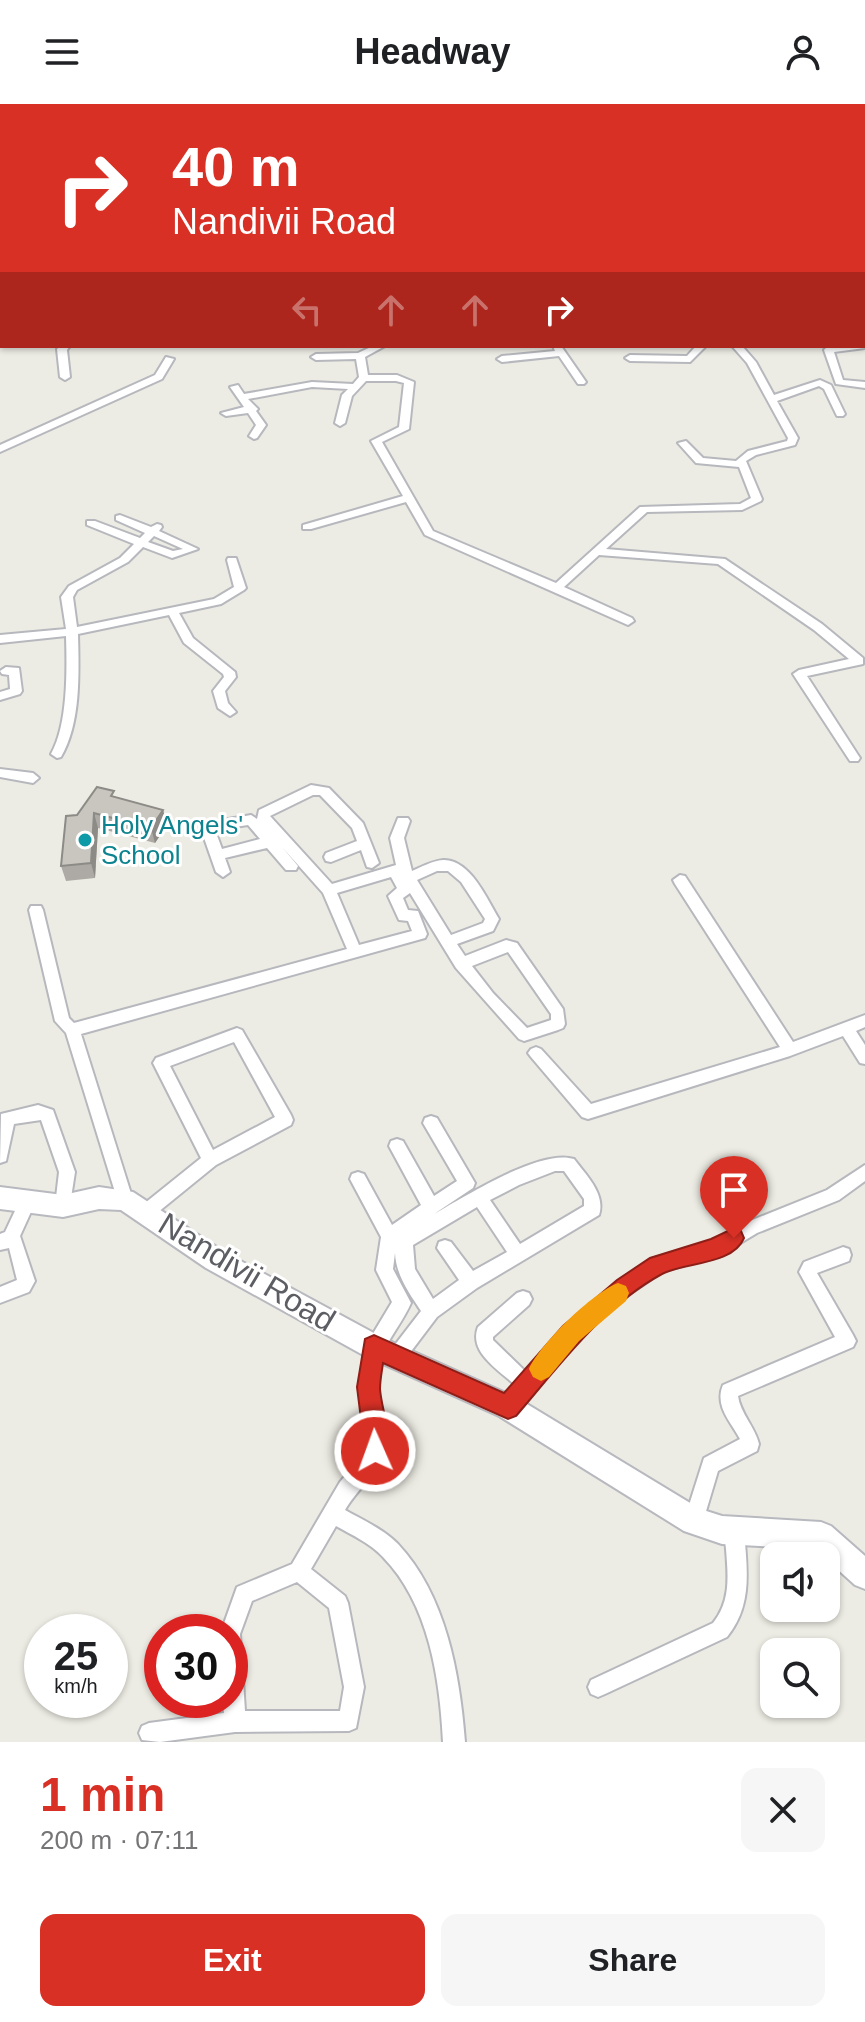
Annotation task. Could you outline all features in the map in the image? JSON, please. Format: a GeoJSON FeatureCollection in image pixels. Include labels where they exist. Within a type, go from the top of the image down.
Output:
{"type":"FeatureCollection","features":[{"type":"Feature","properties":{"kind":"street"},"geometry":{"type":"LineString","coordinates":[[63,348],[65,377]]}},
{"type":"Feature","properties":{"kind":"street"},"geometry":{"type":"LineString","coordinates":[[316,357],[360,356],[376,348]]}},
{"type":"Feature","properties":{"kind":"street"},"geometry":{"type":"LineString","coordinates":[[630,358],[690,359],[699,348]]}},
{"type":"Feature","properties":{"kind":"street"},"geometry":{"type":"LineString","coordinates":[[557,588],[644,509],[752,504],[756,495],[741,464],[744,457],[792,443],[793,438],[773,399],[738,348]]}},
{"type":"Feature","properties":{"kind":"street"},"geometry":{"type":"LineString","coordinates":[[846,348],[829,350],[839,382],[865,385]]}},
{"type":"Feature","properties":{"kind":"street"},"geometry":{"type":"LineString","coordinates":[[502,359],[558,349],[581,382]]}},
{"type":"Feature","properties":{"kind":"street"},"geometry":{"type":"LineString","coordinates":[[360,356],[364,378]]}},
{"type":"Feature","properties":{"kind":"street"},"geometry":{"type":"LineString","coordinates":[[0,449],[159,377],[169,359]]}},
{"type":"Feature","properties":{"kind":"street"},"geometry":{"type":"LineString","coordinates":[[340,423],[347,395],[364,378],[397,378],[409,382],[404,429],[376,441],[429,533],[628,621]]}},
{"type":"Feature","properties":{"kind":"street"},"geometry":{"type":"LineString","coordinates":[[241,397],[312,385],[336,383],[355,387]]}},
{"type":"Feature","properties":{"kind":"street"},"geometry":{"type":"LineString","coordinates":[[773,399],[820,383],[828,387],[840,414]]}},
{"type":"Feature","properties":{"kind":"street"},"geometry":{"type":"LineString","coordinates":[[235,387],[253,409],[261,425],[254,436]]}},
{"type":"Feature","properties":{"kind":"street"},"geometry":{"type":"LineString","coordinates":[[226,413],[253,409]]}},
{"type":"Feature","properties":{"kind":"street"},"geometry":{"type":"LineString","coordinates":[[683,443],[700,461],[741,464]]}},
{"type":"Feature","properties":{"kind":"street"},"geometry":{"type":"LineString","coordinates":[[307,527],[407,498]]}},
{"type":"Feature","properties":{"kind":"street"},"geometry":{"type":"LineString","coordinates":[[91,523],[172,555],[193,549],[155,529],[120,518]]}},
{"type":"Feature","properties":{"kind":"street"},"geometry":{"type":"LineString","coordinates":[[57,754],[65,739],[73,663],[67,597],[73,588],[124,560],[155,529]]}},
{"type":"Feature","properties":{"kind":"street"},"geometry":{"type":"LineString","coordinates":[[598,552],[721,561],[818,627],[859,661],[799,674],[854,758]]}},
{"type":"Feature","properties":{"kind":"street"},"geometry":{"type":"LineString","coordinates":[[0,639],[72,632],[217,602],[240,588],[232,560]]}},
{"type":"Feature","properties":{"kind":"street"},"geometry":{"type":"LineString","coordinates":[[173,612],[188,640],[229,672],[230,677],[219,691],[222,705],[230,712]]}},
{"type":"Feature","properties":{"kind":"street"},"geometry":{"type":"LineString","coordinates":[[0,696],[16,691],[15,671],[6,671]]}},
{"type":"Feature","properties":{"kind":"street"},"geometry":{"type":"LineString","coordinates":[[0,773],[33,778]]}},
{"type":"Feature","properties":{"kind":"street"},"geometry":{"type":"LineString","coordinates":[[291,866],[263,814],[311,790],[320,789],[358,826],[372,863]]}},
{"type":"Feature","properties":{"kind":"street"},"geometry":{"type":"LineString","coordinates":[[223,872],[213,829],[249,820],[276,840],[330,892],[355,952]]}},
{"type":"Feature","properties":{"kind":"street"},"geometry":{"type":"LineString","coordinates":[[403,821],[397,838],[406,873],[446,942],[461,964],[492,1005],[524,1035],[558,1024],[558,1013],[512,947],[506,946],[461,964]]}},
{"type":"Feature","properties":{"kind":"street"},"geometry":{"type":"LineString","coordinates":[[217,855],[276,840]]}},
{"type":"Feature","properties":{"kind":"street"},"geometry":{"type":"LineString","coordinates":[[331,857],[365,843]]}},
{"type":"Feature","properties":{"kind":"street"},"geometry":{"type":"LineString","coordinates":[[330,892],[406,873],[452,867],[492,919],[488,927],[446,942]]}},
{"type":"Feature","properties":{"kind":"street"},"geometry":{"type":"LineString","coordinates":[[72,1030],[420,934],[413,915],[404,916],[395,896],[405,888],[400,878],[393,876],[330,892]]}},
{"type":"Feature","properties":{"kind":"street"},"geometry":{"type":"LineString","coordinates":[[680,880],[790,1050]]}},
{"type":"Feature","properties":{"kind":"street"},"geometry":{"type":"LineString","coordinates":[[36,910],[62,1021],[72,1030],[135,1206]]}},
{"type":"Feature","properties":{"kind":"street"},"geometry":{"type":"LineString","coordinates":[[536,1053],[588,1112],[790,1050],[865,1021]]}},
{"type":"Feature","properties":{"kind":"street"},"geometry":{"type":"LineString","coordinates":[[846,1029],[865,1058]]}},
{"type":"Feature","properties":{"kind":"street"},"geometry":{"type":"LineString","coordinates":[[0,1198],[63,1206],[99,1198],[135,1206],[210,1160],[285,1120],[237,1034],[161,1063],[210,1160]]}},
{"type":"Feature","properties":{"kind":"street"},"geometry":{"type":"LineString","coordinates":[[0,1156],[7,1119],[38,1112],[47,1115],[67,1172],[63,1206]]}},
{"type":"Feature","properties":{"kind":"street"},"geometry":{"type":"LineString","coordinates":[[389,1236],[466,1186],[468,1179],[431,1123]]}},
{"type":"Feature","properties":{"kind":"street"},"geometry":{"type":"LineString","coordinates":[[397,1146],[431,1207]]}},
{"type":"Feature","properties":{"kind":"street"},"geometry":{"type":"LineString","coordinates":[[385,1351],[431,1311],[471,1282],[593,1210],[592,1197],[568,1164],[554,1161],[479,1197],[405,1241],[402,1251],[409,1277],[431,1311]]}},
{"type":"Feature","properties":{"kind":"street"},"geometry":{"type":"LineString","coordinates":[[508,1407],[571,1333],[625,1287],[657,1265],[716,1248],[751,1228],[833,1195],[865,1172]]}},
{"type":"Feature","properties":{"kind":"street"},"geometry":{"type":"LineString","coordinates":[[237,1614],[244,1594],[299,1571],[332,1513],[375,1451],[377,1428],[368,1387],[402,1303],[384,1270],[389,1236],[358,1179]]}},
{"type":"Feature","properties":{"kind":"street"},"geometry":{"type":"LineString","coordinates":[[479,1197],[517,1253]]}},
{"type":"Feature","properties":{"kind":"street"},"geometry":{"type":"LineString","coordinates":[[0,1295],[23,1286],[26,1281],[16,1244],[5,1240],[27,1203]]}},
{"type":"Feature","properties":{"kind":"street","name":"Nandivii Road"},"geometry":{"type":"LineString","coordinates":[[135,1206],[215,1260],[385,1351],[508,1407],[694,1521],[734,1531],[821,1536],[865,1575]]}},
{"type":"Feature","properties":{"kind":"street"},"geometry":{"type":"LineString","coordinates":[[445,1248],[471,1282]]}},
{"type":"Feature","properties":{"kind":"street"},"geometry":{"type":"LineString","coordinates":[[694,1521],[711,1465],[750,1444],[750,1437],[728,1403],[729,1391],[847,1341],[807,1272],[843,1255]]}},
{"type":"Feature","properties":{"kind":"street"},"geometry":{"type":"LineString","coordinates":[[393,1285],[409,1277]]}},
{"type":"Feature","properties":{"kind":"street"},"geometry":{"type":"LineString","coordinates":[[523,1299],[484,1333],[484,1344],[527,1385]]}},
{"type":"Feature","properties":{"kind":"street"},"geometry":{"type":"LineString","coordinates":[[332,1513],[389,1548],[412,1579],[435,1635],[453,1704],[454,1742]]}},
{"type":"Feature","properties":{"kind":"street"},"geometry":{"type":"LineString","coordinates":[[598,1687],[720,1630],[733,1617],[738,1597],[734,1531]]}},
{"type":"Feature","properties":{"kind":"street"},"geometry":{"type":"LineString","coordinates":[[149,1733],[235,1722],[349,1721],[354,1687],[338,1603],[299,1571]]}},
{"type":"Feature","properties":{"kind":"street"},"geometry":{"type":"LineString","coordinates":[[235,1718],[235,1722]]}},
{"type":"Feature","properties":{"kind":"building"},"geometry":{"type":"Polygon","coordinates":[[[97,787],[114,791],[111,796],[163,810],[151,828],[94,813],[91,863],[61,866],[66,816],[77,815],[97,787]]]}},
{"type":"Feature","properties":{"kind":"slow traffic"},"geometry":{"type":"LineString","coordinates":[[541,1369],[571,1333],[618,1293]]}},
{"type":"Feature","properties":{"kind":"place","name":"Holy Angels' School"},"geometry":{"type":"Point","coordinates":[85,840]}},
{"type":"Feature","properties":{"kind":"route"},"geometry":{"type":"LineString","coordinates":[[375,1451],[377,1428],[368,1387],[374,1347],[508,1407],[571,1333],[625,1287],[657,1265],[716,1248],[734,1238]]}}]}
